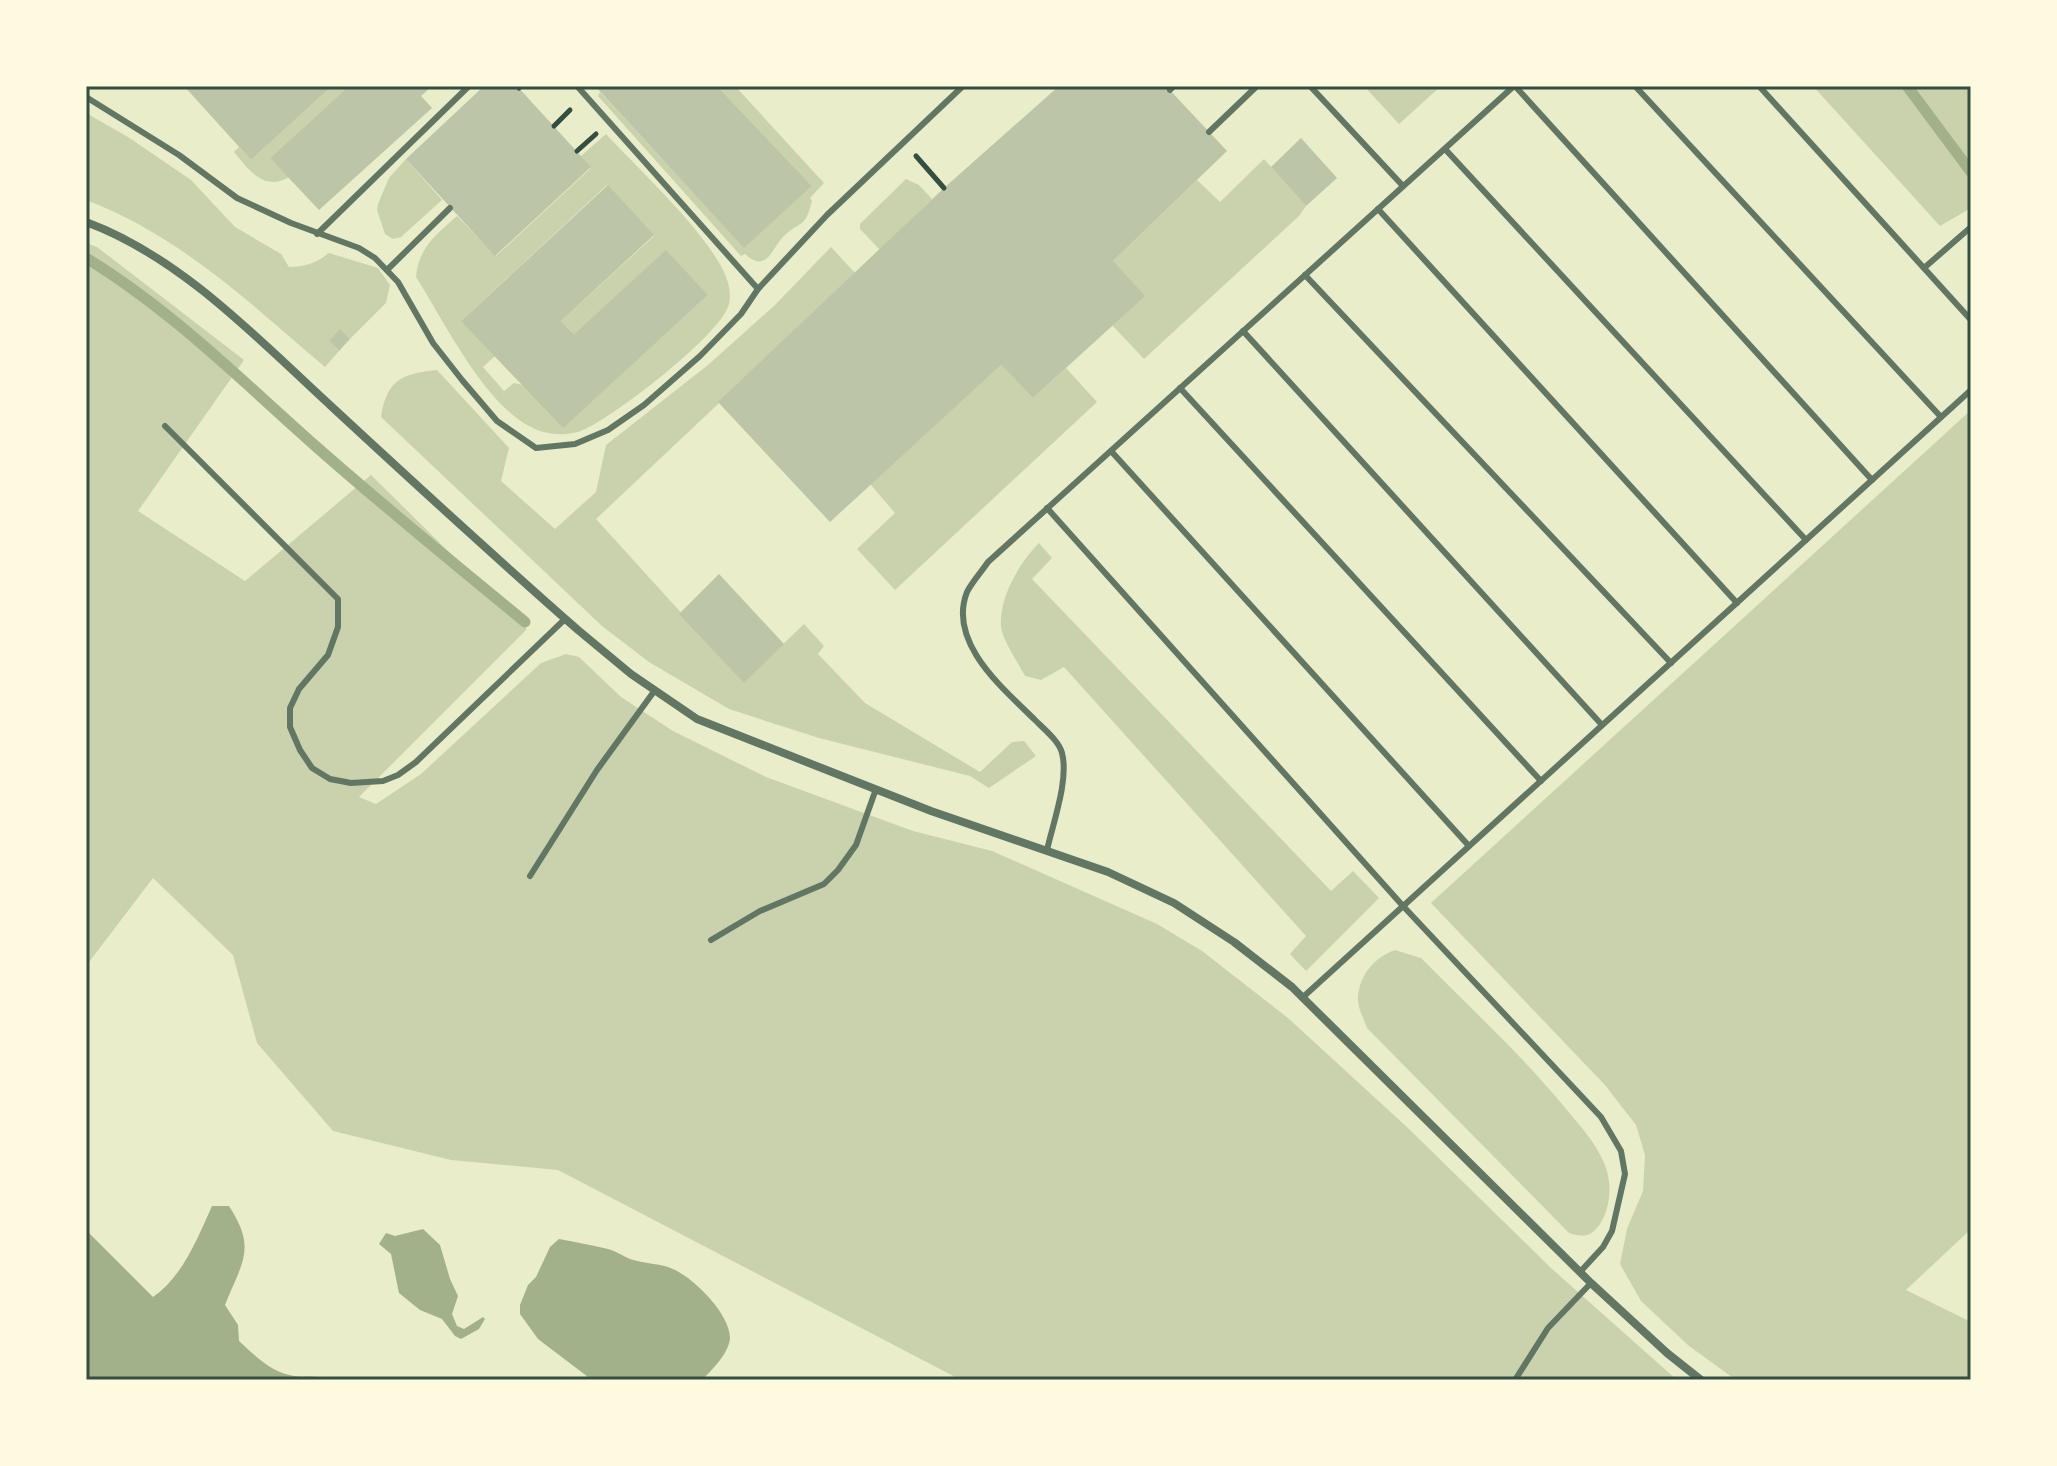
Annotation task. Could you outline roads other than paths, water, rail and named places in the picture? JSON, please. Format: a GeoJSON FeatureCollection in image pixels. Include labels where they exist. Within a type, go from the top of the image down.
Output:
{"type":"FeatureCollection","features":[{"type":"Feature","properties":{"kind":"street"},"geometry":{"type":"LineString","coordinates":[[86,222],[131,242],[179,272],[271,351],[565,619],[697,719],[876,789],[1108,872],[1174,903],[1234,942],[1302,998],[1591,1283],[1701,1380]]}},
{"type":"Feature","properties":{"kind":"lane"},"geometry":{"type":"LineString","coordinates":[[317,234],[469,86]]}},
{"type":"Feature","properties":{"kind":"lane"},"geometry":{"type":"LineString","coordinates":[[577,86],[758,289]]}},
{"type":"Feature","properties":{"kind":"lane"},"geometry":{"type":"LineString","coordinates":[[86,97],[179,155],[237,198],[317,234],[359,248],[375,258],[407,296],[433,343],[462,380],[497,421],[536,448],[575,444],[608,430],[700,356],[827,215],[963,86]]}},
{"type":"Feature","properties":{"kind":"lane"},"geometry":{"type":"LineString","coordinates":[[1209,132],[1257,86]]}},
{"type":"Feature","properties":{"kind":"lane"},"geometry":{"type":"LineString","coordinates":[[1310,86],[1403,186]]}},
{"type":"Feature","properties":{"kind":"lane"},"geometry":{"type":"LineString","coordinates":[[1047,850],[1063,778],[1062,751],[1051,736],[987,673],[970,642],[963,618],[967,592],[988,562],[1514,86],[1872,480]]}},
{"type":"Feature","properties":{"kind":"lane"},"geometry":{"type":"LineString","coordinates":[[1635,86],[1941,417]]}},
{"type":"Feature","properties":{"kind":"lane"},"geometry":{"type":"LineString","coordinates":[[1759,86],[1971,320]]}},
{"type":"Feature","properties":{"kind":"lane"},"geometry":{"type":"LineString","coordinates":[[1445,149],[1806,540]]}},
{"type":"Feature","properties":{"kind":"lane"},"geometry":{"type":"LineString","coordinates":[[387,270],[450,208]]}},
{"type":"Feature","properties":{"kind":"lane"},"geometry":{"type":"LineString","coordinates":[[1378,209],[1737,603]]}},
{"type":"Feature","properties":{"kind":"lane"},"geometry":{"type":"LineString","coordinates":[[1924,268],[1971,227]]}},
{"type":"Feature","properties":{"kind":"lane"},"geometry":{"type":"LineString","coordinates":[[1305,275],[1671,663]]}},
{"type":"Feature","properties":{"kind":"lane"},"geometry":{"type":"LineString","coordinates":[[1243,331],[1602,725]]}},
{"type":"Feature","properties":{"kind":"lane"},"geometry":{"type":"LineString","coordinates":[[1180,388],[1541,781]]}},
{"type":"Feature","properties":{"kind":"lane"},"geometry":{"type":"LineString","coordinates":[[1302,998],[1971,390]]}},
{"type":"Feature","properties":{"kind":"lane"},"geometry":{"type":"LineString","coordinates":[[165,426],[338,599],[338,627],[328,655],[299,689],[290,708],[290,727],[300,750],[312,768],[330,779],[366,783],[398,775],[443,738],[565,619]]}},
{"type":"Feature","properties":{"kind":"lane"},"geometry":{"type":"LineString","coordinates":[[1111,451],[1469,846]]}},
{"type":"Feature","properties":{"kind":"lane"},"geometry":{"type":"LineString","coordinates":[[1047,508],[1403,906],[1590,1102],[1621,1151],[1625,1174],[1612,1231],[1603,1247],[1580,1272]]}},
{"type":"Feature","properties":{"kind":"lane"},"geometry":{"type":"LineString","coordinates":[[530,876],[573,806],[655,690]]}},
{"type":"Feature","properties":{"kind":"lane"},"geometry":{"type":"LineString","coordinates":[[711,940],[760,911],[824,884],[856,845],[876,789]]}},
{"type":"Feature","properties":{"kind":"lane"},"geometry":{"type":"LineString","coordinates":[[1515,1380],[1548,1328],[1591,1283]]}},
{"type":"Feature","properties":{"kind":"waterway"},"geometry":{"type":"LineString","coordinates":[[1907,86],[1971,172]]}},
{"type":"Feature","properties":{"kind":"waterway"},"geometry":{"type":"LineString","coordinates":[[86,258],[118,278],[178,324],[345,472],[525,622]]}}]}
